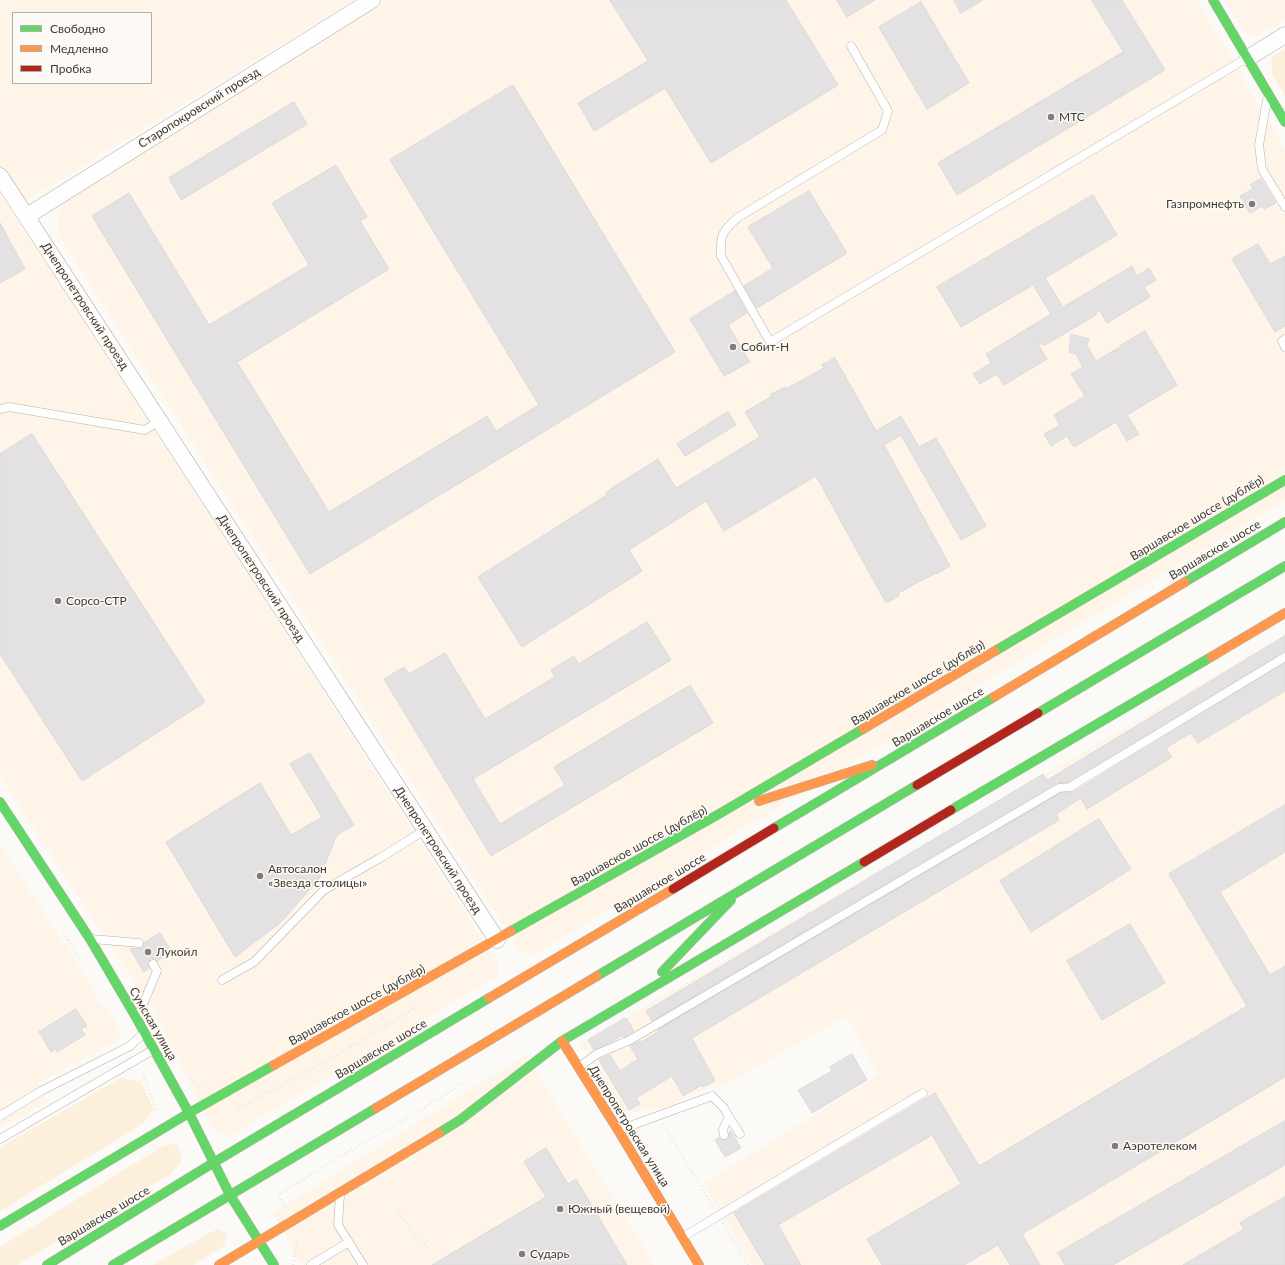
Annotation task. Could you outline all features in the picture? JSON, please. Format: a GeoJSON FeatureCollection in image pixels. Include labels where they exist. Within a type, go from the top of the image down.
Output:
{"type":"FeatureCollection","features":[{"type":"Feature","properties":{"kind":"main road"},"geometry":{"type":"LineString","coordinates":[[1213,0],[1285,122]]}},
{"type":"Feature","properties":{"kind":"main road","name":"Варшавское шоссе (дублёр)"},"geometry":{"type":"LineString","coordinates":[[0,1226],[190,1113],[720,814],[1285,480]]}},
{"type":"Feature","properties":{"kind":"main road","name":"Варшавское шоссе"},"geometry":{"type":"LineString","coordinates":[[47,1265],[1285,522]]}},
{"type":"Feature","properties":{"kind":"main road"},"geometry":{"type":"LineString","coordinates":[[113,1265],[1285,566]]}},
{"type":"Feature","properties":{"kind":"main road"},"geometry":{"type":"LineString","coordinates":[[219,1265],[460,1120],[562,1041],[1285,612]]}},
{"type":"Feature","properties":{"kind":"main road"},"geometry":{"type":"LineString","coordinates":[[720,814],[892,758]]}},
{"type":"Feature","properties":{"kind":"main road","name":"Сумская улица"},"geometry":{"type":"LineString","coordinates":[[0,802],[90,939],[137,1018],[190,1113],[213,1164],[230,1195],[274,1265]]}},
{"type":"Feature","properties":{"kind":"main road"},"geometry":{"type":"LineString","coordinates":[[641,993],[740,891]]}},
{"type":"Feature","properties":{"kind":"main road","name":"Днепропетровская улица"},"geometry":{"type":"LineString","coordinates":[[562,1041],[618,1130],[699,1265]]}},
{"type":"Feature","properties":{"kind":"street","name":"Старопокровский проезд"},"geometry":{"type":"LineString","coordinates":[[27,216],[372,0]]}},
{"type":"Feature","properties":{"kind":"street"},"geometry":{"type":"LineString","coordinates":[[1248,58],[1285,35]]}},
{"type":"Feature","properties":{"kind":"street","name":"Днепропетровский проезд"},"geometry":{"type":"LineString","coordinates":[[0,176],[497,940]]}},
{"type":"Feature","properties":{"kind":"lane"},"geometry":{"type":"LineString","coordinates":[[851,46],[888,111],[882,130],[737,218],[727,228],[720,240],[721,256],[770,342],[1248,58]]}},
{"type":"Feature","properties":{"kind":"lane"},"geometry":{"type":"LineString","coordinates":[[1269,94],[1259,145],[1262,169],[1285,207]]}},
{"type":"Feature","properties":{"kind":"lane"},"geometry":{"type":"LineString","coordinates":[[1285,339],[1282,341],[1285,347]]}},
{"type":"Feature","properties":{"kind":"lane"},"geometry":{"type":"LineString","coordinates":[[0,409],[9,407],[145,430],[159,421]]}},
{"type":"Feature","properties":{"kind":"lane"},"geometry":{"type":"LineString","coordinates":[[579,1068],[598,1054],[630,1040],[1058,788],[1070,787],[1285,657]]}},
{"type":"Feature","properties":{"kind":"lane"},"geometry":{"type":"LineString","coordinates":[[222,980],[254,962],[324,890],[425,830]]}},
{"type":"Feature","properties":{"kind":"lane"},"geometry":{"type":"LineString","coordinates":[[90,939],[139,943]]}},
{"type":"Feature","properties":{"kind":"lane"},"geometry":{"type":"LineString","coordinates":[[137,1018],[157,970],[153,964]]}},
{"type":"Feature","properties":{"kind":"lane"},"geometry":{"type":"LineString","coordinates":[[0,1116],[41,1091],[130,1046],[144,1033]]}},
{"type":"Feature","properties":{"kind":"lane"},"geometry":{"type":"LineString","coordinates":[[0,1139],[153,1049]]}},
{"type":"Feature","properties":{"kind":"lane"},"geometry":{"type":"LineString","coordinates":[[683,1237],[923,1092]]}},
{"type":"Feature","properties":{"kind":"lane"},"geometry":{"type":"LineString","coordinates":[[618,1130],[712,1096],[724,1108],[740,1134]]}},
{"type":"Feature","properties":{"kind":"lane"},"geometry":{"type":"LineString","coordinates":[[724,1135],[723,1129],[729,1117]]}},
{"type":"Feature","properties":{"kind":"lane"},"geometry":{"type":"LineString","coordinates":[[340,1191],[338,1225],[363,1265]]}},
{"type":"Feature","properties":{"kind":"lane"},"geometry":{"type":"LineString","coordinates":[[311,1265],[349,1242]]}},
{"type":"Feature","properties":{"kind":"path"},"geometry":{"type":"LineString","coordinates":[[61,929],[82,962]]}},
{"type":"Feature","properties":{"kind":"path"},"geometry":{"type":"LineString","coordinates":[[238,1109],[332,1058],[416,1007]]}},
{"type":"Feature","properties":{"kind":"path"},"geometry":{"type":"LineString","coordinates":[[278,1195],[339,1157],[421,1110],[464,1082]]}},
{"type":"Feature","properties":{"kind":"path"},"geometry":{"type":"LineString","coordinates":[[657,1115],[748,1265]]}},
{"type":"Feature","properties":{"kind":"path"},"geometry":{"type":"LineString","coordinates":[[398,1209],[416,1236],[429,1248]]}},
{"type":"Feature","properties":{"kind":"path"},"geometry":{"type":"LineString","coordinates":[[294,1265],[298,1236]]}},
{"type":"Feature","properties":{"kind":"shaded area"},"geometry":{"type":"Polygon","coordinates":[[[0,0],[354,0],[12,209],[498,963],[498,975],[230,1136],[214,1131],[154,1012],[0,777],[0,0]]]}},
{"type":"Feature","properties":{"kind":"shaded area"},"geometry":{"type":"Polygon","coordinates":[[[386,0],[1197,0],[1285,149],[1285,500],[532,956],[520,950],[58,235],[60,204],[386,0]]]}},
{"type":"Feature","properties":{"kind":"shaded area"},"geometry":{"type":"Polygon","coordinates":[[[1225,0],[1285,0],[1285,21],[1258,36],[1245,32],[1225,0]]]}},
{"type":"Feature","properties":{"kind":"shaded area"},"geometry":{"type":"Polygon","coordinates":[[[1285,49],[1285,95],[1272,74],[1272,57],[1285,49]]]}},
{"type":"Feature","properties":{"kind":"shaded area"},"geometry":{"type":"Polygon","coordinates":[[[1285,635],[1285,1265],[753,1265],[703,1184],[879,1075],[846,1016],[720,1088],[713,1085],[671,1106],[623,1114],[581,1044],[1285,635]]]}},
{"type":"Feature","properties":{"kind":"shaded area"},"geometry":{"type":"Polygon","coordinates":[[[0,845],[96,992],[95,997],[99,1005],[108,1007],[122,1039],[38,1083],[47,1102],[0,1128],[0,845]]]}},
{"type":"Feature","properties":{"kind":"shaded area"},"geometry":{"type":"Polygon","coordinates":[[[526,1055],[654,1265],[304,1265],[293,1255],[288,1240],[273,1213],[526,1055]]]}},
{"type":"Feature","properties":{"kind":"shaded area"},"geometry":{"type":"Polygon","coordinates":[[[121,1078],[141,1082],[154,1110],[141,1125],[0,1211],[0,1147],[121,1078]]]}},
{"type":"Feature","properties":{"kind":"shaded area"},"geometry":{"type":"Polygon","coordinates":[[[170,1144],[178,1145],[182,1160],[172,1173],[17,1265],[0,1265],[0,1247],[161,1147],[170,1144]]]}},
{"type":"Feature","properties":{"kind":"shaded area"},"geometry":{"type":"Polygon","coordinates":[[[219,1229],[227,1234],[224,1246],[193,1265],[153,1265],[211,1232],[219,1229]]]}},
{"type":"Feature","properties":{"kind":"building"},"geometry":{"type":"Polygon","coordinates":[[[610,0],[786,0],[838,85],[711,163],[665,88],[594,131],[578,103],[648,61],[610,0]]]}},
{"type":"Feature","properties":{"kind":"building"},"geometry":{"type":"Polygon","coordinates":[[[837,0],[875,0],[847,17],[837,0]]]}},
{"type":"Feature","properties":{"kind":"building"},"geometry":{"type":"Polygon","coordinates":[[[954,0],[983,0],[961,13],[954,0]]]}},
{"type":"Feature","properties":{"kind":"building","name":"МТС"},"geometry":{"type":"Polygon","coordinates":[[[1092,0],[1122,0],[1165,70],[957,195],[938,163],[1123,52],[1092,0]]]}},
{"type":"Feature","properties":{"kind":"building"},"geometry":{"type":"Polygon","coordinates":[[[921,2],[969,83],[927,109],[879,27],[921,2]]]}},
{"type":"Feature","properties":{"kind":"building"},"geometry":{"type":"Polygon","coordinates":[[[513,85],[675,352],[310,574],[92,216],[129,193],[209,325],[309,265],[272,203],[336,165],[367,217],[360,221],[389,269],[237,362],[329,512],[487,416],[496,431],[539,405],[390,160],[513,85]]]}},
{"type":"Feature","properties":{"kind":"building"},"geometry":{"type":"Polygon","coordinates":[[[294,102],[307,124],[181,200],[169,178],[294,102]]]}},
{"type":"Feature","properties":{"kind":"building"},"geometry":{"type":"Polygon","coordinates":[[[1261,179],[1276,203],[1264,209],[1262,206],[1250,213],[1240,196],[1253,189],[1250,185],[1261,179]]]}},
{"type":"Feature","properties":{"kind":"building"},"geometry":{"type":"Polygon","coordinates":[[[809,191],[847,253],[757,308],[744,286],[773,268],[748,227],[809,191]]]}},
{"type":"Feature","properties":{"kind":"building"},"geometry":{"type":"Polygon","coordinates":[[[1093,195],[1117,235],[1045,278],[1063,307],[1132,266],[1137,276],[1149,268],[1156,280],[1144,287],[1150,297],[1107,323],[1098,308],[1096,315],[1045,345],[1037,343],[1047,359],[1004,385],[997,374],[980,384],[973,374],[991,363],[986,354],[1051,314],[1033,285],[961,327],[937,287],[1093,195]]]}},
{"type":"Feature","properties":{"kind":"building"},"geometry":{"type":"Polygon","coordinates":[[[0,223],[25,269],[0,283],[0,223]]]}},
{"type":"Feature","properties":{"kind":"building"},"geometry":{"type":"Polygon","coordinates":[[[1258,244],[1270,264],[1285,256],[1285,326],[1275,332],[1232,259],[1258,244]]]}},
{"type":"Feature","properties":{"kind":"building"},"geometry":{"type":"Polygon","coordinates":[[[735,291],[747,313],[728,325],[750,362],[724,376],[690,319],[735,291]]]}},
{"type":"Feature","properties":{"kind":"building"},"geometry":{"type":"Polygon","coordinates":[[[1145,331],[1177,385],[1127,415],[1139,434],[1127,441],[1116,422],[1074,447],[1067,436],[1051,446],[1044,434],[1060,425],[1054,415],[1085,396],[1071,374],[1083,367],[1076,354],[1069,352],[1071,334],[1089,339],[1087,346],[1096,361],[1118,348],[1122,349],[1120,346],[1145,331]]]}},
{"type":"Feature","properties":{"kind":"building"},"geometry":{"type":"Polygon","coordinates":[[[835,358],[876,431],[901,416],[919,447],[936,438],[986,526],[961,540],[901,435],[884,445],[950,566],[898,593],[899,596],[886,603],[816,476],[724,531],[706,501],[629,550],[642,571],[522,647],[478,577],[607,495],[606,492],[658,459],[676,488],[760,437],[745,412],[772,396],[771,394],[785,387],[786,389],[824,368],[822,365],[835,358]]]}},
{"type":"Feature","properties":{"kind":"building"},"geometry":{"type":"Polygon","coordinates":[[[728,412],[736,425],[685,456],[677,444],[728,412]]]}},
{"type":"Feature","properties":{"kind":"building"},"geometry":{"type":"Polygon","coordinates":[[[32,434],[205,702],[82,781],[0,654],[0,454],[32,434]]]}},
{"type":"Feature","properties":{"kind":"building"},"geometry":{"type":"Polygon","coordinates":[[[647,622],[671,660],[473,779],[500,824],[565,785],[554,767],[690,685],[713,723],[491,856],[384,679],[404,667],[409,674],[445,653],[485,719],[555,677],[551,670],[574,656],[578,664],[647,622]]]}},
{"type":"Feature","properties":{"kind":"building"},"geometry":{"type":"Polygon","coordinates":[[[1285,636],[1285,652],[1068,782],[1056,783],[652,1021],[646,1011],[1043,774],[1047,780],[1285,636]]]}},
{"type":"Feature","properties":{"kind":"building"},"geometry":{"type":"Polygon","coordinates":[[[1285,663],[1285,691],[1198,743],[1191,733],[1166,748],[1172,757],[1087,809],[1081,798],[1056,814],[1059,820],[692,1038],[715,1081],[703,1087],[702,1085],[683,1096],[672,1076],[636,1098],[640,1104],[629,1110],[599,1060],[600,1059],[610,1055],[620,1071],[638,1059],[630,1046],[640,1041],[641,1042],[658,1032],[657,1030],[1061,793],[1073,792],[1285,663]]]}},
{"type":"Feature","properties":{"kind":"building"},"geometry":{"type":"Polygon","coordinates":[[[310,753],[354,825],[337,835],[319,879],[280,923],[235,957],[166,842],[260,783],[291,835],[322,817],[290,764],[310,753]]]}},
{"type":"Feature","properties":{"kind":"building"},"geometry":{"type":"Polygon","coordinates":[[[1285,805],[1285,852],[1220,892],[1270,975],[1285,966],[1285,1077],[1022,1234],[1040,1265],[1010,1265],[998,1245],[964,1265],[882,1265],[867,1239],[961,1184],[932,1135],[778,1225],[801,1265],[765,1265],[734,1213],[935,1093],[979,1166],[1247,1006],[1169,874],[1285,805]]]}},
{"type":"Feature","properties":{"kind":"building"},"geometry":{"type":"Polygon","coordinates":[[[1099,819],[1131,869],[1031,932],[1000,881],[1099,819]]]}},
{"type":"Feature","properties":{"kind":"building"},"geometry":{"type":"Polygon","coordinates":[[[1130,924],[1165,983],[1102,1020],[1067,961],[1130,924]]]}},
{"type":"Feature","properties":{"kind":"building"},"geometry":{"type":"Polygon","coordinates":[[[160,933],[172,952],[157,961],[150,959],[148,964],[149,968],[144,972],[130,949],[142,948],[144,943],[160,933]]]}},
{"type":"Feature","properties":{"kind":"building"},"geometry":{"type":"Polygon","coordinates":[[[76,1009],[87,1026],[81,1029],[85,1035],[57,1052],[55,1049],[51,1052],[39,1032],[76,1009]]]}},
{"type":"Feature","properties":{"kind":"building"},"geometry":{"type":"Polygon","coordinates":[[[626,1018],[634,1031],[594,1050],[588,1040],[626,1018]]]}},
{"type":"Feature","properties":{"kind":"building"},"geometry":{"type":"Polygon","coordinates":[[[852,1054],[867,1080],[812,1113],[798,1090],[832,1071],[830,1067],[852,1054]]]}},
{"type":"Feature","properties":{"kind":"building"},"geometry":{"type":"Polygon","coordinates":[[[1285,1121],[1285,1165],[1113,1265],[1065,1265],[1058,1253],[1285,1121]]]}},
{"type":"Feature","properties":{"kind":"building"},"geometry":{"type":"Polygon","coordinates":[[[731,1131],[741,1148],[725,1157],[715,1140],[719,1137],[722,1140],[727,1139],[729,1137],[729,1132],[731,1131]]]}},
{"type":"Feature","properties":{"kind":"building","name":"Южный (вещевой)"},"geometry":{"type":"Polygon","coordinates":[[[546,1148],[568,1184],[576,1179],[627,1265],[432,1265],[546,1197],[524,1162],[546,1148]]]}},
{"type":"Feature","properties":{"kind":"building"},"geometry":{"type":"Polygon","coordinates":[[[1285,1197],[1285,1265],[1183,1265],[1244,1229],[1240,1223],[1285,1197]]]}},
{"type":"Feature","properties":{"kind":"traffic: fast"},"geometry":{"type":"LineString","coordinates":[[1213,0],[1285,122]]}},
{"type":"Feature","properties":{"kind":"traffic: fast"},"geometry":{"type":"LineString","coordinates":[[995,651],[1285,480]]}},
{"type":"Feature","properties":{"kind":"traffic: fast"},"geometry":{"type":"LineString","coordinates":[[1185,582],[1285,522]]}},
{"type":"Feature","properties":{"kind":"traffic: fast"},"geometry":{"type":"LineString","coordinates":[[1038,713],[1285,566]]}},
{"type":"Feature","properties":{"kind":"traffic: fast"},"geometry":{"type":"LineString","coordinates":[[951,810],[1211,657]]}},
{"type":"Feature","properties":{"kind":"traffic: fast"},"geometry":{"type":"LineString","coordinates":[[774,828],[994,697]]}},
{"type":"Feature","properties":{"kind":"traffic: fast"},"geometry":{"type":"LineString","coordinates":[[511,931],[719,814],[863,729]]}},
{"type":"Feature","properties":{"kind":"traffic: fast"},"geometry":{"type":"LineString","coordinates":[[597,976],[917,785]]}},
{"type":"Feature","properties":{"kind":"traffic: fast"},"geometry":{"type":"LineString","coordinates":[[0,802],[90,939],[137,1019],[189,1113],[230,1195],[274,1265]]}},
{"type":"Feature","properties":{"kind":"traffic: fast"},"geometry":{"type":"LineString","coordinates":[[439,1133],[460,1120],[562,1041],[864,862]]}},
{"type":"Feature","properties":{"kind":"traffic: fast"},"geometry":{"type":"LineString","coordinates":[[662,972],[731,900]]}},
{"type":"Feature","properties":{"kind":"traffic: fast"},"geometry":{"type":"LineString","coordinates":[[47,1265],[213,1163],[489,998]]}},
{"type":"Feature","properties":{"kind":"traffic: fast"},"geometry":{"type":"LineString","coordinates":[[0,1226],[189,1113],[274,1065]]}},
{"type":"Feature","properties":{"kind":"traffic: fast"},"geometry":{"type":"LineString","coordinates":[[113,1265],[376,1108]]}},
{"type":"Feature","properties":{"kind":"traffic: slow"},"geometry":{"type":"LineString","coordinates":[[994,697],[1185,582]]}},
{"type":"Feature","properties":{"kind":"traffic: slow"},"geometry":{"type":"LineString","coordinates":[[1211,657],[1285,613]]}},
{"type":"Feature","properties":{"kind":"traffic: slow"},"geometry":{"type":"LineString","coordinates":[[863,729],[995,651]]}},
{"type":"Feature","properties":{"kind":"traffic: slow"},"geometry":{"type":"LineString","coordinates":[[759,801],[872,765]]}},
{"type":"Feature","properties":{"kind":"traffic: slow"},"geometry":{"type":"LineString","coordinates":[[489,998],[673,889]]}},
{"type":"Feature","properties":{"kind":"traffic: slow"},"geometry":{"type":"LineString","coordinates":[[274,1065],[511,931]]}},
{"type":"Feature","properties":{"kind":"traffic: slow"},"geometry":{"type":"LineString","coordinates":[[376,1108],[597,976]]}},
{"type":"Feature","properties":{"kind":"traffic: slow"},"geometry":{"type":"LineString","coordinates":[[562,1041],[618,1130],[699,1265]]}},
{"type":"Feature","properties":{"kind":"traffic: slow"},"geometry":{"type":"LineString","coordinates":[[219,1265],[439,1133]]}},
{"type":"Feature","properties":{"kind":"traffic: jam"},"geometry":{"type":"LineString","coordinates":[[917,785],[1038,713]]}},
{"type":"Feature","properties":{"kind":"traffic: jam"},"geometry":{"type":"LineString","coordinates":[[864,862],[951,810]]}},
{"type":"Feature","properties":{"kind":"traffic: jam"},"geometry":{"type":"LineString","coordinates":[[673,889],[774,828]]}},
{"type":"Feature","properties":{"kind":"place","name":"МТС"},"geometry":{"type":"Point","coordinates":[1051,117]}},
{"type":"Feature","properties":{"kind":"place","name":"Газпромнефть"},"geometry":{"type":"Point","coordinates":[1252,204]}},
{"type":"Feature","properties":{"kind":"place","name":"Собит-Н"},"geometry":{"type":"Point","coordinates":[733,347]}},
{"type":"Feature","properties":{"kind":"place","name":"Сорсо-СТР"},"geometry":{"type":"Point","coordinates":[58,601]}},
{"type":"Feature","properties":{"kind":"place","name":"Автосалон «Звезда столицы»"},"geometry":{"type":"Point","coordinates":[260,876]}},
{"type":"Feature","properties":{"kind":"place","name":"Лукойл"},"geometry":{"type":"Point","coordinates":[148,952]}},
{"type":"Feature","properties":{"kind":"place","name":"Аэротелеком"},"geometry":{"type":"Point","coordinates":[1115,1146]}},
{"type":"Feature","properties":{"kind":"place","name":"Южный (вещевой)"},"geometry":{"type":"Point","coordinates":[560,1209]}},
{"type":"Feature","properties":{"kind":"place","name":"Сударь"},"geometry":{"type":"Point","coordinates":[522,1254]}}]}
